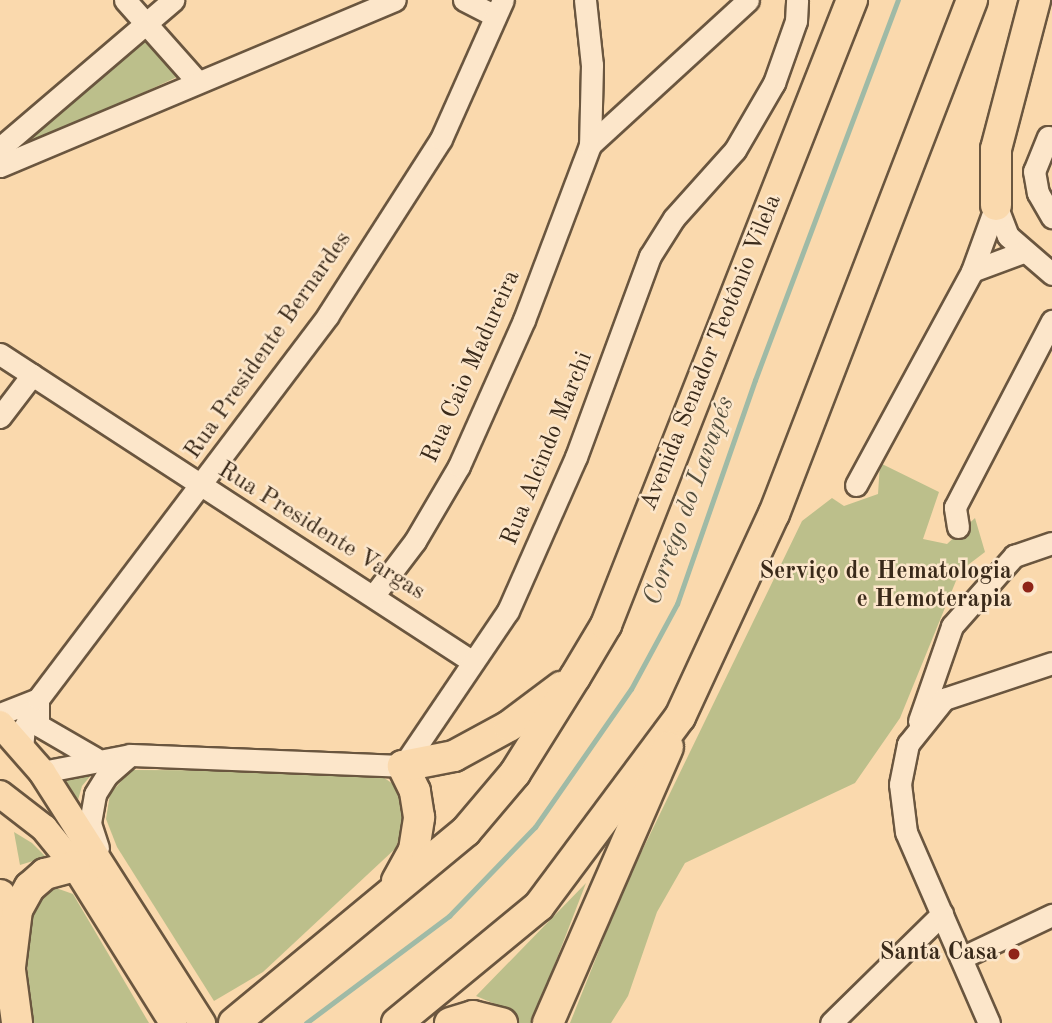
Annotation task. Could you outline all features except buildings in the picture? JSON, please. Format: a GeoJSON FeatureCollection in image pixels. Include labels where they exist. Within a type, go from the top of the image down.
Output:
{"type":"FeatureCollection","features":[{"type":"Feature","properties":{"kind":"highway","name":"Avenida Senador Teotônio Vilela"},"geometry":{"type":"LineString","coordinates":[[234,1023],[467,831],[515,773],[575,677],[606,625],[852,0]]}},
{"type":"Feature","properties":{"kind":"highway"},"geometry":{"type":"LineString","coordinates":[[548,1023],[644,811],[680,717],[774,514],[972,0]]}},
{"type":"Feature","properties":{"kind":"highway"},"geometry":{"type":"LineString","coordinates":[[996,205],[996,149],[1035,0]]}},
{"type":"Feature","properties":{"kind":"highway"},"geometry":{"type":"LineString","coordinates":[[390,894],[414,850],[419,817],[415,791],[403,766],[454,756],[509,726],[575,677]]}},
{"type":"Feature","properties":{"kind":"highway"},"geometry":{"type":"LineString","coordinates":[[397,1023],[539,906],[680,717]]}},
{"type":"Feature","properties":{"kind":"highway"},"geometry":{"type":"LineString","coordinates":[[10,967],[17,910],[30,887],[45,874],[86,868]]}},
{"type":"Feature","properties":{"kind":"highway"},"geometry":{"type":"LineString","coordinates":[[0,895],[18,1023]]}},
{"type":"Feature","properties":{"kind":"highway"},"geometry":{"type":"LineString","coordinates":[[450,1023],[472,1016],[502,1023]]}},
{"type":"Feature","properties":{"kind":"main road"},"geometry":{"type":"LineString","coordinates":[[0,724],[42,772],[86,868],[173,1023]]}},
{"type":"Feature","properties":{"kind":"main road"},"geometry":{"type":"LineString","coordinates":[[0,794],[44,828],[86,868],[202,1023]]}},
{"type":"Feature","properties":{"kind":"street"},"geometry":{"type":"LineString","coordinates":[[125,0],[196,80]]}},
{"type":"Feature","properties":{"kind":"street"},"geometry":{"type":"LineString","coordinates":[[0,148],[173,0]]}},
{"type":"Feature","properties":{"kind":"street"},"geometry":{"type":"LineString","coordinates":[[0,166],[196,80],[395,0]]}},
{"type":"Feature","properties":{"kind":"street"},"geometry":{"type":"LineString","coordinates":[[464,0],[499,8]]}},
{"type":"Feature","properties":{"kind":"street","name":"Rua Caio Madureira"},"geometry":{"type":"LineString","coordinates":[[374,595],[415,541],[459,466],[524,320],[590,145],[592,65],[585,0]]}},
{"type":"Feature","properties":{"kind":"street","name":"Rua Caio Madureira"},"geometry":{"type":"LineString","coordinates":[[590,145],[748,0]]}},
{"type":"Feature","properties":{"kind":"street","name":"Rua Alcindo Marchi"},"geometry":{"type":"LineString","coordinates":[[403,766],[508,611],[539,547],[650,256],[674,218],[735,149],[774,83],[796,21],[797,0]]}},
{"type":"Feature","properties":{"kind":"street","name":"Rua Presidente Bernardes"},"geometry":{"type":"LineString","coordinates":[[22,749],[24,728],[38,699],[201,488],[328,315],[442,139],[499,8]]}},
{"type":"Feature","properties":{"kind":"street"},"geometry":{"type":"LineString","coordinates":[[1052,139],[1048,136],[1034,171],[1038,193],[1052,217]]}},
{"type":"Feature","properties":{"kind":"street"},"geometry":{"type":"LineString","coordinates":[[996,205],[1008,236],[1023,253],[1052,274]]}},
{"type":"Feature","properties":{"kind":"street"},"geometry":{"type":"LineString","coordinates":[[856,485],[972,271],[996,205]]}},
{"type":"Feature","properties":{"kind":"street"},"geometry":{"type":"LineString","coordinates":[[972,271],[1023,253]]}},
{"type":"Feature","properties":{"kind":"street"},"geometry":{"type":"LineString","coordinates":[[958,527],[955,507],[1052,321]]}},
{"type":"Feature","properties":{"kind":"street","name":"Rua Presidente Vargas"},"geometry":{"type":"LineString","coordinates":[[0,354],[201,488],[374,595],[473,662]]}},
{"type":"Feature","properties":{"kind":"street"},"geometry":{"type":"LineString","coordinates":[[0,417],[32,375]]}},
{"type":"Feature","properties":{"kind":"street"},"geometry":{"type":"LineString","coordinates":[[989,1023],[905,832],[900,784],[952,626],[1014,556],[1052,543]]}},
{"type":"Feature","properties":{"kind":"street"},"geometry":{"type":"LineString","coordinates":[[916,729],[944,699],[1052,663]]}},
{"type":"Feature","properties":{"kind":"street"},"geometry":{"type":"LineString","coordinates":[[0,714],[38,699],[38,725],[95,758]]}},
{"type":"Feature","properties":{"kind":"street"},"geometry":{"type":"LineString","coordinates":[[42,772],[95,758],[130,755],[403,766]]}},
{"type":"Feature","properties":{"kind":"street"},"geometry":{"type":"LineString","coordinates":[[86,868],[95,794],[107,775],[130,755]]}},
{"type":"Feature","properties":{"kind":"street"},"geometry":{"type":"LineString","coordinates":[[831,1023],[942,914]]}},
{"type":"Feature","properties":{"kind":"street"},"geometry":{"type":"LineString","coordinates":[[961,958],[1052,915]]}},
{"type":"Feature","properties":{"kind":"green space"},"geometry":{"type":"Polygon","coordinates":[[[138,29],[177,77],[0,159],[138,29]]]}},
{"type":"Feature","properties":{"kind":"green space"},"geometry":{"type":"Polygon","coordinates":[[[880,463],[939,492],[923,539],[947,544],[975,518],[985,552],[960,571],[900,718],[855,783],[685,863],[657,912],[628,996],[611,1023],[570,1023],[624,888],[802,521],[832,498],[844,506],[878,494],[880,463]]]}},
{"type":"Feature","properties":{"kind":"green space"},"geometry":{"type":"Polygon","coordinates":[[[97,768],[82,786],[78,800],[65,779],[97,768]]]}},
{"type":"Feature","properties":{"kind":"green space"},"geometry":{"type":"Polygon","coordinates":[[[131,770],[374,771],[399,788],[406,814],[396,848],[263,972],[214,1001],[117,847],[106,819],[110,794],[131,770]]]}},
{"type":"Feature","properties":{"kind":"green space"},"geometry":{"type":"Polygon","coordinates":[[[14,832],[32,843],[46,857],[20,865],[14,832]]]}},
{"type":"Feature","properties":{"kind":"green space"},"geometry":{"type":"Polygon","coordinates":[[[586,883],[532,1023],[512,1023],[507,1009],[476,996],[586,883]]]}},
{"type":"Feature","properties":{"kind":"green space"},"geometry":{"type":"Polygon","coordinates":[[[56,888],[73,894],[149,1023],[32,1023],[26,952],[32,898],[56,888]]]}},
{"type":"Feature","properties":{"kind":"waterway","name":"Corrégo do Lavapés"},"geometry":{"type":"LineString","coordinates":[[306,1023],[449,916],[535,827],[631,689],[677,604],[755,380],[898,0]]}},
{"type":"Feature","properties":{"kind":"place","name":"Serviço de Hematologia e Hemoterapia"},"geometry":{"type":"Point","coordinates":[1028,587]}},
{"type":"Feature","properties":{"kind":"place","name":"Santa Casa"},"geometry":{"type":"Point","coordinates":[1014,954]}}]}
